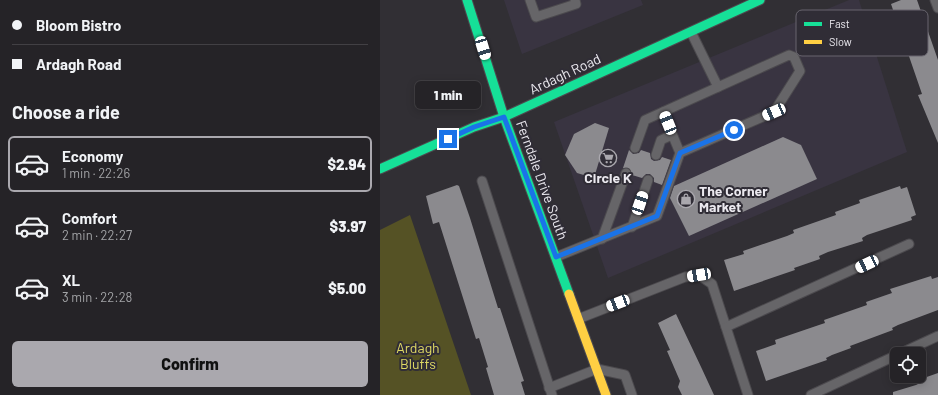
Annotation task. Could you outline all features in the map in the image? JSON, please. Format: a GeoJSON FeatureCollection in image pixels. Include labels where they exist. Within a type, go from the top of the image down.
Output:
{"type":"FeatureCollection","features":[{"type":"Feature","properties":{"kind":"main road","name":"Ferndale Drive South"},"geometry":{"type":"LineString","coordinates":[[467,0],[504,117],[606,395]]}},
{"type":"Feature","properties":{"kind":"main road","name":"Ardagh Road"},"geometry":{"type":"LineString","coordinates":[[380,169],[474,127],[504,117],[760,0]]}},
{"type":"Feature","properties":{"kind":"lane"},"geometry":{"type":"LineString","coordinates":[[530,0],[536,17],[576,4],[575,0]]}},
{"type":"Feature","properties":{"kind":"lane"},"geometry":{"type":"LineString","coordinates":[[935,0],[938,8]]}},
{"type":"Feature","properties":{"kind":"lane"},"geometry":{"type":"LineString","coordinates":[[691,32],[718,87]]}},
{"type":"Feature","properties":{"kind":"lane"},"geometry":{"type":"LineString","coordinates":[[635,148],[645,120],[790,55],[794,57],[800,71],[774,112],[680,153]]}},
{"type":"Feature","properties":{"kind":"lane"},"geometry":{"type":"LineString","coordinates":[[556,257],[657,216],[680,153],[663,112]]}},
{"type":"Feature","properties":{"kind":"lane"},"geometry":{"type":"LineString","coordinates":[[656,155],[661,140],[672,135]]}},
{"type":"Feature","properties":{"kind":"lane"},"geometry":{"type":"LineString","coordinates":[[602,239],[626,173]]}},
{"type":"Feature","properties":{"kind":"lane"},"geometry":{"type":"LineString","coordinates":[[632,227],[648,180]]}},
{"type":"Feature","properties":{"kind":"lane"},"geometry":{"type":"LineString","coordinates":[[482,181],[551,392],[597,369],[625,375],[632,395]]}},
{"type":"Feature","properties":{"kind":"lane"},"geometry":{"type":"LineString","coordinates":[[726,327],[909,244]]}},
{"type":"Feature","properties":{"kind":"lane"},"geometry":{"type":"LineString","coordinates":[[578,319],[685,277],[699,275],[712,284],[748,395]]}},
{"type":"Feature","properties":{"kind":"lane"},"geometry":{"type":"LineString","coordinates":[[914,347],[938,336]]}},
{"type":"Feature","properties":{"kind":"lane"},"geometry":{"type":"LineString","coordinates":[[810,395],[890,358]]}},
{"type":"Feature","properties":{"kind":"shaded area"},"geometry":{"type":"Polygon","coordinates":[[[504,0],[641,0],[643,5],[522,54],[504,0]]]}},
{"type":"Feature","properties":{"kind":"shaded area"},"geometry":{"type":"Polygon","coordinates":[[[849,0],[859,0],[862,10],[825,10],[849,0]]]}},
{"type":"Feature","properties":{"kind":"shaded area"},"geometry":{"type":"Polygon","coordinates":[[[796,22],[796,56],[877,56],[907,152],[608,278],[554,122],[796,22]]]}},
{"type":"Feature","properties":{"kind":"green space","name":"Ardagh Bluffs"},"geometry":{"type":"Polygon","coordinates":[[[410,215],[471,395],[380,395],[380,230],[410,215]]]}},
{"type":"Feature","properties":{"kind":"building"},"geometry":{"type":"Polygon","coordinates":[[[901,0],[917,0],[920,10],[893,10],[891,4],[901,0]]]}},
{"type":"Feature","properties":{"kind":"building"},"geometry":{"type":"Polygon","coordinates":[[[928,31],[938,60],[938,143],[918,95],[922,94],[909,56],[928,56],[928,31]]]}},
{"type":"Feature","properties":{"kind":"building"},"geometry":{"type":"Polygon","coordinates":[[[595,123],[609,128],[594,178],[577,173],[565,155],[574,134],[595,123]]]}},
{"type":"Feature","properties":{"kind":"building"},"geometry":{"type":"Polygon","coordinates":[[[783,137],[801,145],[817,179],[689,236],[670,198],[674,186],[783,137]]]}},
{"type":"Feature","properties":{"kind":"building"},"geometry":{"type":"Polygon","coordinates":[[[629,150],[633,154],[639,153],[641,150],[650,153],[651,159],[654,161],[660,160],[662,157],[671,160],[662,185],[654,182],[654,178],[650,174],[646,174],[642,178],[632,175],[628,168],[623,168],[629,150]]]}},
{"type":"Feature","properties":{"kind":"building"},"geometry":{"type":"Polygon","coordinates":[[[457,185],[459,186],[470,218],[498,308],[500,308],[524,381],[521,382],[525,395],[494,395],[486,368],[488,367],[479,338],[476,339],[439,222],[433,224],[426,196],[457,185]]]}},
{"type":"Feature","properties":{"kind":"building"},"geometry":{"type":"Polygon","coordinates":[[[900,186],[901,189],[907,187],[916,215],[911,217],[912,220],[867,235],[862,238],[863,241],[828,252],[819,256],[820,259],[794,268],[795,270],[734,291],[724,260],[744,254],[743,251],[794,233],[793,230],[836,215],[835,212],[860,203],[859,200],[900,186]]]}},
{"type":"Feature","properties":{"kind":"building"},"geometry":{"type":"Polygon","coordinates":[[[931,276],[932,279],[938,277],[938,310],[898,325],[892,328],[893,330],[850,346],[851,348],[826,358],[827,360],[766,381],[756,351],[776,344],[775,340],[825,323],[824,320],[867,305],[866,302],[892,293],[890,289],[931,276]]]}},
{"type":"Feature","properties":{"kind":"building"},"geometry":{"type":"Polygon","coordinates":[[[676,314],[714,395],[682,395],[678,387],[680,381],[667,351],[670,350],[658,323],[676,314]]]}},
{"type":"Feature","properties":{"kind":"building"},"geometry":{"type":"Polygon","coordinates":[[[938,373],[938,395],[893,395],[893,392],[920,383],[926,383],[926,377],[938,373]]]}},
{"type":"Feature","properties":{"kind":"traffic: fast"},"geometry":{"type":"LineString","coordinates":[[467,0],[504,117],[569,294]]}},
{"type":"Feature","properties":{"kind":"traffic: fast"},"geometry":{"type":"LineString","coordinates":[[380,169],[474,127],[504,117],[760,0]]}},
{"type":"Feature","properties":{"kind":"traffic: slow"},"geometry":{"type":"LineString","coordinates":[[569,294],[606,395]]}},
{"type":"Feature","properties":{"kind":"place","name":"Circle K"},"geometry":{"type":"Point","coordinates":[608,158]}},
{"type":"Feature","properties":{"kind":"place","name":"The Corner Market"},"geometry":{"type":"Point","coordinates":[686,199]}},
{"type":"Feature","properties":{"kind":"route"},"geometry":{"type":"LineString","coordinates":[[448,139],[474,127],[504,117],[556,257],[657,216],[680,153],[734,130]]}}]}
